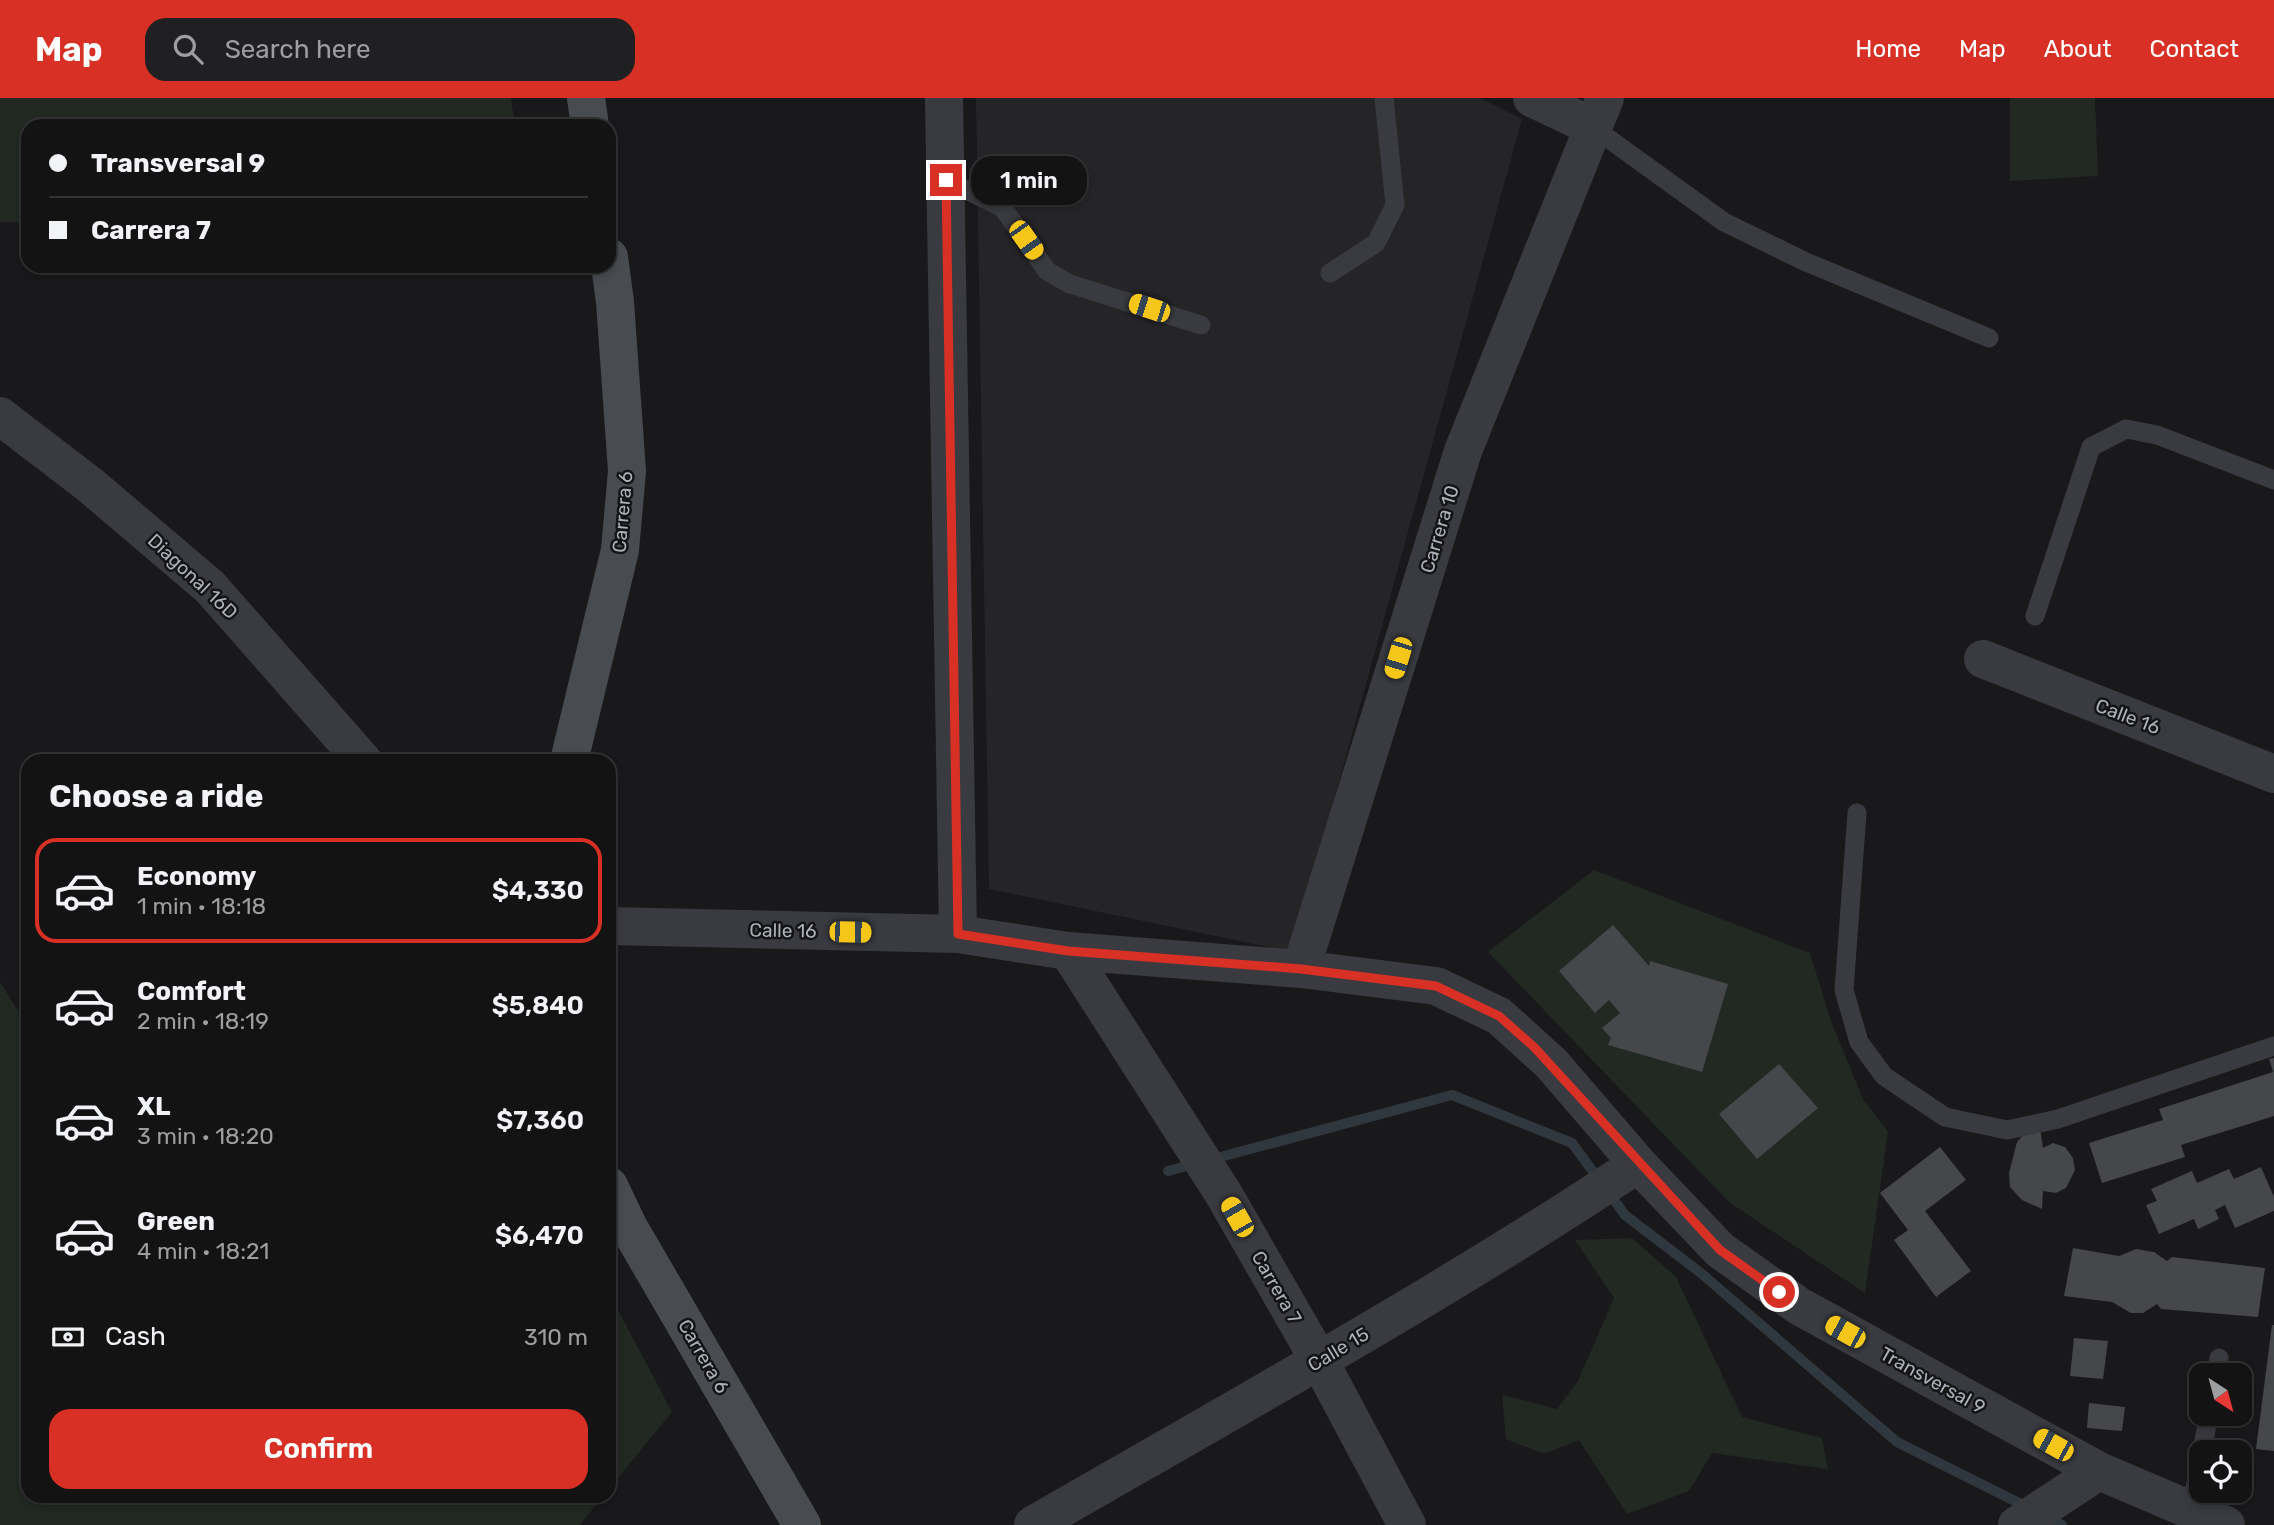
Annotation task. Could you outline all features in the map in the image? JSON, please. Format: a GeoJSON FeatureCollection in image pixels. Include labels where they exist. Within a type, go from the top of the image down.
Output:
{"type":"FeatureCollection","features":[{"type":"Feature","properties":{"kind":"street"},"geometry":{"type":"LineString","coordinates":[[586,98],[589,119]]}},
{"type":"Feature","properties":{"kind":"street"},"geometry":{"type":"LineString","coordinates":[[944,98],[958,934]]}},
{"type":"Feature","properties":{"kind":"street"},"geometry":{"type":"LineString","coordinates":[[1532,98],[1598,112]]}},
{"type":"Feature","properties":{"kind":"street","name":"Carrera 10"},"geometry":{"type":"LineString","coordinates":[[1301,969],[1463,451],[1598,112]]}},
{"type":"Feature","properties":{"kind":"street","name":"Carrera 6"},"geometry":{"type":"LineString","coordinates":[[571,754],[620,550],[627,471],[611,273]]}},
{"type":"Feature","properties":{"kind":"street","name":"Diagonal 16D"},"geometry":{"type":"LineString","coordinates":[[0,416],[90,485],[210,587],[357,754]]}},
{"type":"Feature","properties":{"kind":"street","name":"Calle 16"},"geometry":{"type":"LineString","coordinates":[[1983,659],[2274,774]]}},
{"type":"Feature","properties":{"kind":"street","name":"Calle 16"},"geometry":{"type":"LineString","coordinates":[[616,926],[958,934],[1068,951],[1301,969],[1436,986],[1499,1016],[1552,1063],[1632,1168]]}},
{"type":"Feature","properties":{"kind":"street","name":"Carrera 7"},"geometry":{"type":"LineString","coordinates":[[1068,951],[1223,1193],[1319,1360],[1406,1525]]}},
{"type":"Feature","properties":{"kind":"street","name":"Calle 15"},"geometry":{"type":"LineString","coordinates":[[1032,1525],[1319,1360],[1558,1216],[1632,1168]]}},
{"type":"Feature","properties":{"kind":"street","name":"Transversal 9"},"geometry":{"type":"LineString","coordinates":[[1632,1168],[1720,1250],[1799,1306],[2099,1471],[2226,1525]]}},
{"type":"Feature","properties":{"kind":"street","name":"Carrera 6"},"geometry":{"type":"LineString","coordinates":[[616,1201],[628,1226],[802,1525]]}},
{"type":"Feature","properties":{"kind":"street"},"geometry":{"type":"LineString","coordinates":[[2032,1515],[2099,1471]]}},
{"type":"Feature","properties":{"kind":"lane"},"geometry":{"type":"LineString","coordinates":[[1330,273],[1376,243],[1395,205],[1384,98]]}},
{"type":"Feature","properties":{"kind":"lane"},"geometry":{"type":"LineString","coordinates":[[1598,112],[1724,222],[1806,262],[1989,338]]}},
{"type":"Feature","properties":{"kind":"lane"},"geometry":{"type":"LineString","coordinates":[[946,180],[1003,208],[1047,271],[1070,284],[1201,325]]}},
{"type":"Feature","properties":{"kind":"lane"},"geometry":{"type":"LineString","coordinates":[[2035,615],[2091,447],[2126,429],[2157,435],[2274,480]]}},
{"type":"Feature","properties":{"kind":"lane"},"geometry":{"type":"LineString","coordinates":[[1857,813],[1844,990],[1859,1042],[1885,1076],[1945,1116],[2007,1130],[2059,1119],[2274,1046]]}},
{"type":"Feature","properties":{"kind":"lane"},"geometry":{"type":"LineString","coordinates":[[2190,1510],[2207,1426]]}},
{"type":"Feature","properties":{"kind":"shaded area"},"geometry":{"type":"Polygon","coordinates":[[[0,98],[511,98],[514,119],[21,119],[21,222],[0,222],[0,98]]]}},
{"type":"Feature","properties":{"kind":"shaded area"},"geometry":{"type":"Polygon","coordinates":[[[976,98],[1479,98],[1522,119],[1292,952],[989,889],[976,98]]]}},
{"type":"Feature","properties":{"kind":"shaded area"},"geometry":{"type":"Polygon","coordinates":[[[2010,98],[2095,98],[2098,176],[2010,181],[2010,98]]]}},
{"type":"Feature","properties":{"kind":"shaded area"},"geometry":{"type":"Polygon","coordinates":[[[1594,870],[1810,953],[1832,1024],[1863,1099],[1888,1132],[1865,1293],[1729,1202],[1488,952],[1594,870]]]}},
{"type":"Feature","properties":{"kind":"shaded area"},"geometry":{"type":"Polygon","coordinates":[[[0,982],[21,1016],[21,1503],[597,1503],[580,1525],[0,1525],[0,982]]]}},
{"type":"Feature","properties":{"kind":"shaded area"},"geometry":{"type":"Polygon","coordinates":[[[1632,1238],[1676,1277],[1742,1417],[1822,1438],[1828,1469],[1712,1453],[1689,1491],[1627,1514],[1579,1440],[1544,1454],[1506,1439],[1502,1395],[1557,1409],[1578,1381],[1614,1298],[1575,1240],[1632,1238]]]}},
{"type":"Feature","properties":{"kind":"shaded area"},"geometry":{"type":"Polygon","coordinates":[[[616,1306],[672,1412],[616,1480],[616,1306]]]}},
{"type":"Feature","properties":{"kind":"building"},"geometry":{"type":"Polygon","coordinates":[[[1613,925],[1649,966],[1650,961],[1728,984],[1702,1072],[1608,1045],[1611,1038],[1602,1028],[1620,1013],[1609,1000],[1595,1013],[1559,971],[1613,925]]]}},
{"type":"Feature","properties":{"kind":"building"},"geometry":{"type":"Polygon","coordinates":[[[2274,1058],[2274,1116],[2181,1145],[2185,1157],[2102,1183],[2089,1143],[2163,1120],[2159,1109],[2273,1072],[2269,1059],[2274,1058]]]}},
{"type":"Feature","properties":{"kind":"building"},"geometry":{"type":"Polygon","coordinates":[[[1779,1064],[1818,1108],[1757,1159],[1719,1114],[1779,1064]]]}},
{"type":"Feature","properties":{"kind":"building"},"geometry":{"type":"Polygon","coordinates":[[[2040,1128],[2043,1148],[2053,1143],[2065,1147],[2073,1158],[2075,1170],[2066,1188],[2056,1193],[2043,1191],[2042,1209],[2022,1200],[2010,1187],[2009,1173],[2017,1142],[2025,1133],[2040,1128]]]}},
{"type":"Feature","properties":{"kind":"building"},"geometry":{"type":"Polygon","coordinates":[[[1940,1147],[1966,1180],[1925,1211],[1971,1271],[1936,1297],[1894,1240],[1908,1230],[1880,1193],[1940,1147]]]}},
{"type":"Feature","properties":{"kind":"building"},"geometry":{"type":"Polygon","coordinates":[[[2261,1167],[2274,1197],[2274,1211],[2235,1228],[2225,1205],[2215,1210],[2219,1219],[2198,1229],[2194,1219],[2159,1234],[2146,1205],[2157,1201],[2151,1189],[2192,1171],[2197,1183],[2229,1169],[2234,1179],[2261,1167]]]}},
{"type":"Feature","properties":{"kind":"building"},"geometry":{"type":"Polygon","coordinates":[[[2073,1248],[2119,1256],[2136,1249],[2154,1252],[2167,1261],[2172,1257],[2265,1268],[2258,1317],[2161,1309],[2157,1304],[2143,1313],[2131,1313],[2112,1302],[2064,1296],[2073,1248]]]}},
{"type":"Feature","properties":{"kind":"building"},"geometry":{"type":"Polygon","coordinates":[[[2274,1325],[2274,1451],[2256,1449],[2274,1325]]]}},
{"type":"Feature","properties":{"kind":"building"},"geometry":{"type":"Polygon","coordinates":[[[2074,1338],[2108,1341],[2103,1379],[2070,1376],[2074,1338]]]}},
{"type":"Feature","properties":{"kind":"building"},"geometry":{"type":"Polygon","coordinates":[[[2089,1403],[2125,1407],[2122,1431],[2087,1428],[2089,1403]]]}},
{"type":"Feature","properties":{"kind":"waterway"},"geometry":{"type":"LineString","coordinates":[[1168,1171],[1452,1095],[1572,1143],[1625,1215],[1702,1274],[1897,1442],[2027,1507]]}},
{"type":"Feature","properties":{"kind":"waterway"},"geometry":{"type":"LineString","coordinates":[[2044,1516],[2062,1525]]}},
{"type":"Feature","properties":{"kind":"route"},"geometry":{"type":"LineString","coordinates":[[946,180],[958,934],[1068,951],[1301,969],[1436,986],[1499,1016],[1552,1063],[1638,1164],[1720,1250],[1779,1292]]}}]}
